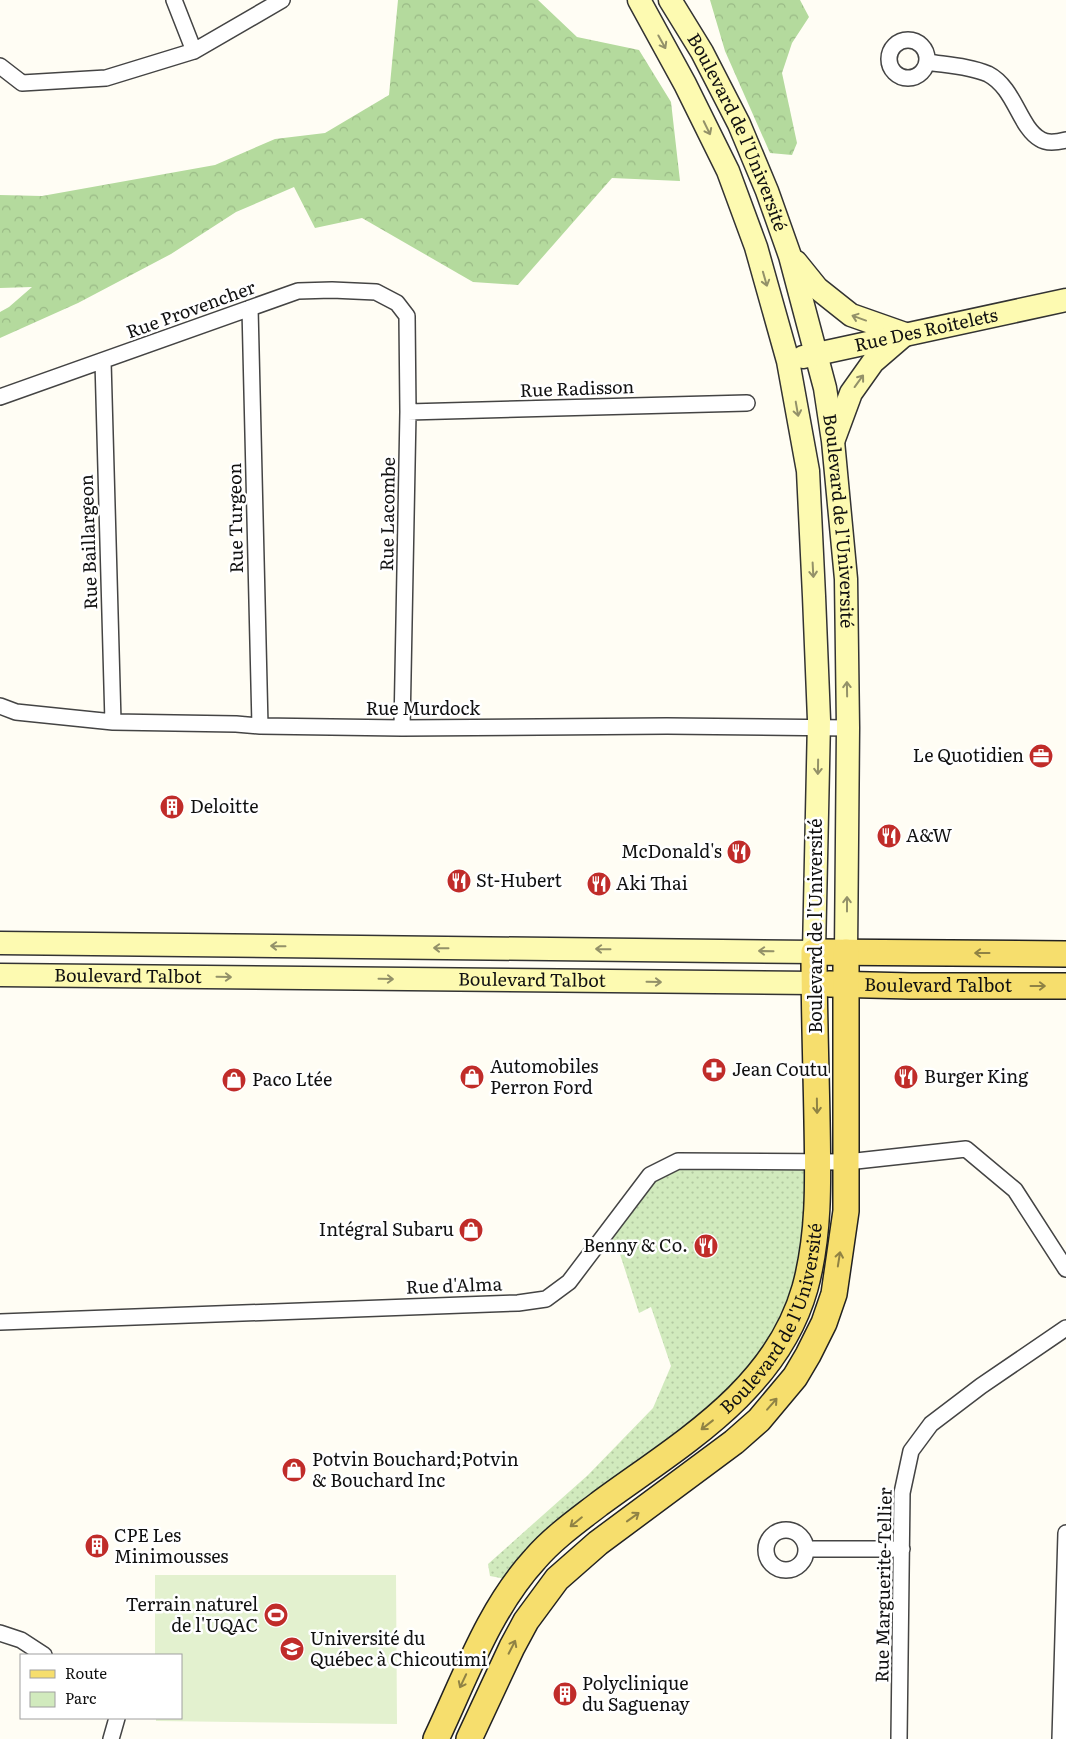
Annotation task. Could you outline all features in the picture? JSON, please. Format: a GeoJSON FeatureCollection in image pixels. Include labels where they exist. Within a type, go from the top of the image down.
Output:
{"type":"FeatureCollection","features":[{"type":"Feature","properties":{"kind":"main road","name":"Boulevard de l'Université"},"geometry":{"type":"LineString","coordinates":[[436,1739],[497,1610],[516,1581],[535,1558],[580,1519],[715,1418],[749,1387],[765,1366],[793,1319],[804,1290],[814,1247],[818,1203],[814,952],[818,727],[808,471],[788,361],[756,247],[728,171],[685,84],[639,0]]}},
{"type":"Feature","properties":{"kind":"main road","name":"Boulevard de l'Université"},"geometry":{"type":"LineString","coordinates":[[469,1739],[512,1647],[526,1622],[558,1579],[598,1543],[734,1442],[759,1420],[795,1377],[824,1323],[834,1294],[846,1211],[848,728],[846,579],[833,441],[825,388],[817,353],[790,256],[767,191],[739,124],[702,52],[670,0]]}},
{"type":"Feature","properties":{"kind":"main road"},"geometry":{"type":"LineString","coordinates":[[790,256],[817,288],[851,315],[905,334],[873,362],[851,393],[833,441]]}},
{"type":"Feature","properties":{"kind":"main road","name":"Rue Des Roitelets"},"geometry":{"type":"LineString","coordinates":[[788,361],[817,353],[1066,300]]}},
{"type":"Feature","properties":{"kind":"main road","name":"Boulevard Talbot"},"geometry":{"type":"LineString","coordinates":[[0,943],[1066,954]]}},
{"type":"Feature","properties":{"kind":"main road","name":"Boulevard Talbot"},"geometry":{"type":"LineString","coordinates":[[0,975],[814,983],[911,986],[1066,986]]}},
{"type":"Feature","properties":{"kind":"street"},"geometry":{"type":"LineString","coordinates":[[174,0],[194,51]]}},
{"type":"Feature","properties":{"kind":"street"},"geometry":{"type":"LineString","coordinates":[[0,66],[22,84],[106,78],[194,51],[282,0]]}},
{"type":"Feature","properties":{"kind":"street"},"geometry":{"type":"LineString","coordinates":[[928,62],[976,70],[988,74],[1007,91],[1032,133],[1041,140],[1051,142],[1066,140]]}},
{"type":"Feature","properties":{"kind":"street","name":"Rue Provencher"},"geometry":{"type":"LineString","coordinates":[[0,397],[298,291],[376,292],[397,303]]}},
{"type":"Feature","properties":{"kind":"street","name":"Rue Lacombe"},"geometry":{"type":"LineString","coordinates":[[397,303],[407,316],[408,412],[402,728]]}},
{"type":"Feature","properties":{"kind":"street","name":"Rue Turgeon"},"geometry":{"type":"LineString","coordinates":[[250,308],[260,726]]}},
{"type":"Feature","properties":{"kind":"street","name":"Rue Baillargeon"},"geometry":{"type":"LineString","coordinates":[[103,360],[113,722]]}},
{"type":"Feature","properties":{"kind":"street","name":"Rue Radisson"},"geometry":{"type":"LineString","coordinates":[[408,412],[747,403]]}},
{"type":"Feature","properties":{"kind":"street","name":"Rue Murdock"},"geometry":{"type":"LineString","coordinates":[[0,706],[16,712],[113,722],[260,726],[402,728],[848,728]]}},
{"type":"Feature","properties":{"kind":"street","name":"Rue d'Alma"},"geometry":{"type":"LineString","coordinates":[[0,1322],[518,1303],[546,1299],[569,1282],[650,1175],[678,1161],[818,1160],[847,1162],[966,1149],[1015,1190],[1066,1269]]}},
{"type":"Feature","properties":{"kind":"street","name":"Rue Marguerite-Tellier"},"geometry":{"type":"LineString","coordinates":[[899,1739],[902,1493],[911,1451],[931,1424],[981,1386],[1066,1328]]}},
{"type":"Feature","properties":{"kind":"street"},"geometry":{"type":"LineString","coordinates":[[1060,1739],[1066,1532]]}},
{"type":"Feature","properties":{"kind":"street"},"geometry":{"type":"LineString","coordinates":[[806,1550],[902,1549]]}},
{"type":"Feature","properties":{"kind":"street"},"geometry":{"type":"LineString","coordinates":[[0,1632],[21,1640],[42,1654]]}},
{"type":"Feature","properties":{"kind":"street"},"geometry":{"type":"LineString","coordinates":[[111,1739],[117,1719]]}},
{"type":"Feature","properties":{"kind":"green space"},"geometry":{"type":"Polygon","coordinates":[[[398,0],[538,0],[577,37],[639,50],[671,102],[680,181],[612,178],[518,285],[473,282],[362,218],[315,228],[294,187],[236,212],[171,254],[78,303],[0,338],[0,312],[9,307],[32,287],[0,288],[0,195],[42,196],[215,165],[275,139],[325,133],[389,95],[398,0]]]}},
{"type":"Feature","properties":{"kind":"green space"},"geometry":{"type":"Polygon","coordinates":[[[710,0],[800,0],[809,17],[792,43],[782,73],[797,143],[792,155],[770,153],[725,51],[710,0]]]}},
{"type":"Feature","properties":{"kind":"green space"},"geometry":{"type":"Polygon","coordinates":[[[678,1161],[818,1161],[818,1203],[779,1344],[516,1581],[490,1576],[488,1564],[588,1475],[653,1408],[671,1366],[651,1307],[639,1313],[617,1245],[607,1231],[650,1175],[678,1161]]]}},
{"type":"Feature","properties":{"kind":"green space","name":"Terrain naturel de l'UQAC"},"geometry":{"type":"Polygon","coordinates":[[[155,1575],[396,1575],[397,1724],[156,1721],[156,1719],[182,1719],[182,1654],[155,1654],[155,1575]]]}},
{"type":"Feature","properties":{"kind":"place","name":"Le Quotidien"},"geometry":{"type":"Point","coordinates":[1041,756]}},
{"type":"Feature","properties":{"kind":"place","name":"Deloitte"},"geometry":{"type":"Point","coordinates":[172,807]}},
{"type":"Feature","properties":{"kind":"place","name":"A&W"},"geometry":{"type":"Point","coordinates":[889,836]}},
{"type":"Feature","properties":{"kind":"place","name":"McDonald's"},"geometry":{"type":"Point","coordinates":[739,852]}},
{"type":"Feature","properties":{"kind":"place","name":"St-Hubert"},"geometry":{"type":"Point","coordinates":[459,881]}},
{"type":"Feature","properties":{"kind":"place","name":"Aki Thai"},"geometry":{"type":"Point","coordinates":[599,884]}},
{"type":"Feature","properties":{"kind":"place","name":"Jean Coutu"},"geometry":{"type":"Point","coordinates":[714,1070]}},
{"type":"Feature","properties":{"kind":"place","name":"Automobiles Perron Ford"},"geometry":{"type":"Point","coordinates":[472,1077]}},
{"type":"Feature","properties":{"kind":"place","name":"Burger King"},"geometry":{"type":"Point","coordinates":[906,1077]}},
{"type":"Feature","properties":{"kind":"place","name":"Paco Ltée"},"geometry":{"type":"Point","coordinates":[234,1080]}},
{"type":"Feature","properties":{"kind":"place","name":"Intégral Subaru"},"geometry":{"type":"Point","coordinates":[471,1230]}},
{"type":"Feature","properties":{"kind":"place","name":"Benny & Co."},"geometry":{"type":"Point","coordinates":[706,1246]}},
{"type":"Feature","properties":{"kind":"place","name":"Potvin Bouchard;Potvin & Bouchard Inc"},"geometry":{"type":"Point","coordinates":[294,1470]}},
{"type":"Feature","properties":{"kind":"place","name":"CPE Les Minimousses"},"geometry":{"type":"Point","coordinates":[97,1546]}},
{"type":"Feature","properties":{"kind":"place","name":"Terrain naturel de l'UQAC"},"geometry":{"type":"Point","coordinates":[276,1615]}},
{"type":"Feature","properties":{"kind":"place","name":"Université du Québec à Chicoutimi"},"geometry":{"type":"Point","coordinates":[292,1649]}},
{"type":"Feature","properties":{"kind":"place","name":"Polyclinique du Saguenay"},"geometry":{"type":"Point","coordinates":[565,1694]}}]}
